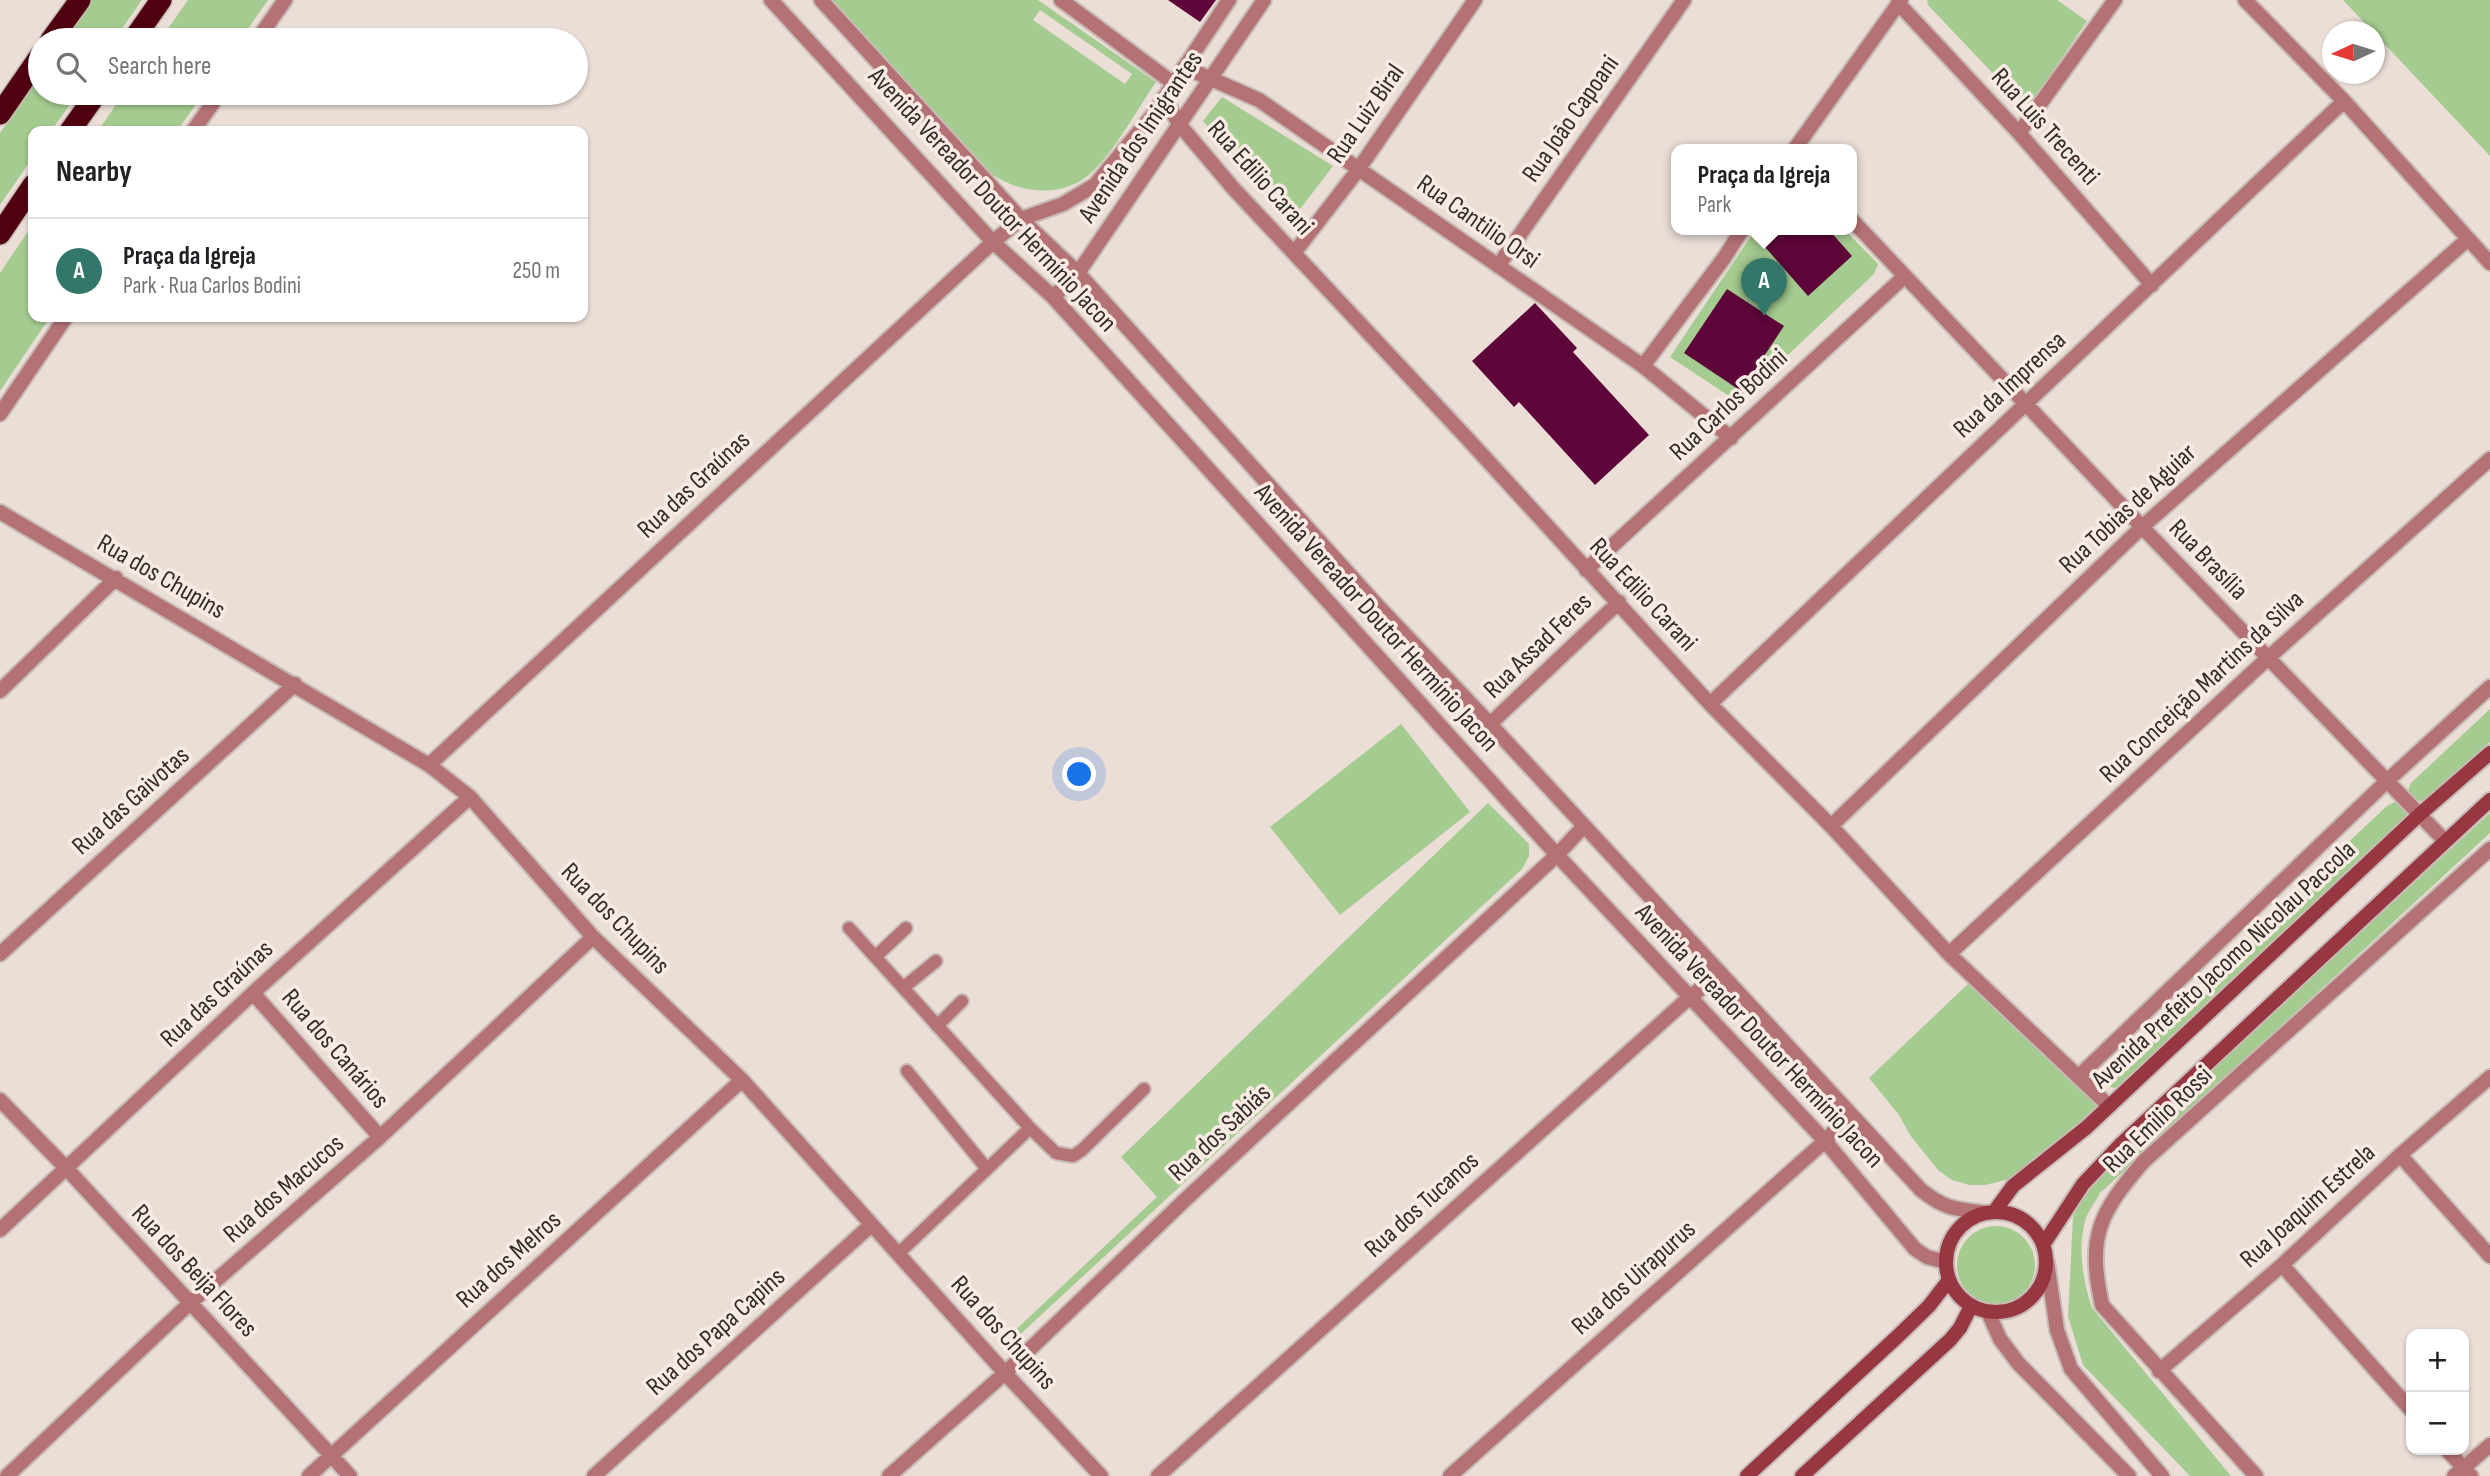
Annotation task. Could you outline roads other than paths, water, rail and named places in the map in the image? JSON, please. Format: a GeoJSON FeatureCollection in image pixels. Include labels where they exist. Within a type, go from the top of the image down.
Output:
{"type":"FeatureCollection","features":[{"type":"Feature","properties":{"kind":"highway"},"geometry":{"type":"LineString","coordinates":[[60,28],[80,0]]}},
{"type":"Feature","properties":{"kind":"highway"},"geometry":{"type":"LineString","coordinates":[[141,28],[161,0]]}},
{"type":"Feature","properties":{"kind":"highway"},"geometry":{"type":"LineString","coordinates":[[0,114],[28,73]]}},
{"type":"Feature","properties":{"kind":"highway"},"geometry":{"type":"LineString","coordinates":[[74,126],[88,105]]}},
{"type":"Feature","properties":{"kind":"highway"},"geometry":{"type":"LineString","coordinates":[[0,234],[28,192]]}},
{"type":"Feature","properties":{"kind":"main road","name":"Avenida Prefeito Jacomo Nicolau Paccola"},"geometry":{"type":"LineString","coordinates":[[1990,1212],[2013,1185],[2109,1106],[2490,753]]}},
{"type":"Feature","properties":{"kind":"main road"},"geometry":{"type":"LineString","coordinates":[[2043,1245],[2083,1184],[2121,1144],[2490,800]]}},
{"type":"Feature","properties":{"kind":"main road"},"geometry":{"type":"LineString","coordinates":[[1990,1212],[2010,1214],[2024,1220],[2036,1231],[2043,1245],[2047,1262],[2042,1283],[2029,1301],[2010,1311],[1988,1312],[1971,1306],[1958,1295],[1949,1280],[1946,1262],[1949,1245],[1958,1230],[1971,1219],[1990,1212]]}},
{"type":"Feature","properties":{"kind":"main road"},"geometry":{"type":"LineString","coordinates":[[1747,1476],[1906,1329],[1929,1306],[1949,1280]]}},
{"type":"Feature","properties":{"kind":"main road"},"geometry":{"type":"LineString","coordinates":[[1802,1476],[1950,1340],[1960,1328],[1971,1306]]}},
{"type":"Feature","properties":{"kind":"street"},"geometry":{"type":"LineString","coordinates":[[265,28],[285,0]]}},
{"type":"Feature","properties":{"kind":"street","name":"Avenida Vereador Doutor Hermínio Jacon"},"geometry":{"type":"LineString","coordinates":[[771,0],[993,242],[1053,297],[1557,855],[1825,1141],[1915,1248],[1927,1257],[1946,1262]]}},
{"type":"Feature","properties":{"kind":"street","name":"Avenida Vereador Doutor Hermínio Jacon"},"geometry":{"type":"LineString","coordinates":[[821,0],[1021,219],[1078,272],[1376,604],[1921,1190],[1938,1204],[1950,1209],[1990,1212]]}},
{"type":"Feature","properties":{"kind":"street"},"geometry":{"type":"LineString","coordinates":[[1061,0],[1173,83]]}},
{"type":"Feature","properties":{"kind":"street","name":"Avenida dos Imigrantes"},"geometry":{"type":"LineString","coordinates":[[993,242],[1021,219],[1063,204],[1095,185],[1164,97],[1228,0]]}},
{"type":"Feature","properties":{"kind":"street","name":"Avenida dos Imigrantes"},"geometry":{"type":"LineString","coordinates":[[1053,297],[1078,272],[1264,0]]}},
{"type":"Feature","properties":{"kind":"street","name":"Rua Luiz Biral"},"geometry":{"type":"LineString","coordinates":[[1294,253],[1358,170],[1475,0]]}},
{"type":"Feature","properties":{"kind":"street","name":"Rua João Capoani"},"geometry":{"type":"LineString","coordinates":[[1498,266],[1684,0]]}},
{"type":"Feature","properties":{"kind":"street"},"geometry":{"type":"LineString","coordinates":[[2019,133],[2115,0]]}},
{"type":"Feature","properties":{"kind":"street"},"geometry":{"type":"LineString","coordinates":[[2245,0],[2344,101],[2490,263]]}},
{"type":"Feature","properties":{"kind":"street"},"geometry":{"type":"LineString","coordinates":[[1798,144],[1900,2]]}},
{"type":"Feature","properties":{"kind":"street","name":"Rua Luis Trecenti"},"geometry":{"type":"LineString","coordinates":[[1900,2],[2152,285]]}},
{"type":"Feature","properties":{"kind":"street","name":"Rua Cantilio Orsi"},"geometry":{"type":"LineString","coordinates":[[1184,67],[1259,100],[1643,366],[1731,438]]}},
{"type":"Feature","properties":{"kind":"street","name":"Rua Edilio Carani"},"geometry":{"type":"LineString","coordinates":[[1164,97],[1179,124],[1233,188],[1466,437],[1586,570],[1619,602],[1710,704],[1831,826],[1949,954],[2109,1106]]}},
{"type":"Feature","properties":{"kind":"street","name":"Rua da Imprensa"},"geometry":{"type":"LineString","coordinates":[[1710,704],[2344,101]]}},
{"type":"Feature","properties":{"kind":"street"},"geometry":{"type":"LineString","coordinates":[[197,126],[212,105]]}},
{"type":"Feature","properties":{"kind":"street","name":"Rua Brasília"},"geometry":{"type":"LineString","coordinates":[[1857,225],[2142,527],[2445,841]]}},
{"type":"Feature","properties":{"kind":"street"},"geometry":{"type":"LineString","coordinates":[[1643,366],[1739,235]]}},
{"type":"Feature","properties":{"kind":"street","name":"Rua Tobias de Aguiar"},"geometry":{"type":"LineString","coordinates":[[1831,826],[2142,527],[2468,239]]}},
{"type":"Feature","properties":{"kind":"street","name":"Rua das Graúnas"},"geometry":{"type":"LineString","coordinates":[[429,765],[993,242]]}},
{"type":"Feature","properties":{"kind":"street","name":"Rua Carlos Bodini"},"geometry":{"type":"LineString","coordinates":[[1586,570],[1905,276]]}},
{"type":"Feature","properties":{"kind":"street"},"geometry":{"type":"LineString","coordinates":[[0,414],[63,322]]}},
{"type":"Feature","properties":{"kind":"street","name":"Rua Conceição Martins da Silva"},"geometry":{"type":"LineString","coordinates":[[1949,954],[2268,658],[2490,459]]}},
{"type":"Feature","properties":{"kind":"street","name":"Rua dos Chupins"},"geometry":{"type":"LineString","coordinates":[[0,512],[429,765],[470,797],[593,937],[742,1080],[1101,1476]]}},
{"type":"Feature","properties":{"kind":"street"},"geometry":{"type":"LineString","coordinates":[[0,691],[116,578]]}},
{"type":"Feature","properties":{"kind":"street","name":"Rua Assad Feres"},"geometry":{"type":"LineString","coordinates":[[1490,724],[1619,602]]}},
{"type":"Feature","properties":{"kind":"street","name":"Rua das Gaivotas"},"geometry":{"type":"LineString","coordinates":[[0,954],[295,684]]}},
{"type":"Feature","properties":{"kind":"street"},"geometry":{"type":"LineString","coordinates":[[2078,1077],[2387,781],[2490,687]]}},
{"type":"Feature","properties":{"kind":"street","name":"Rua das Graúnas"},"geometry":{"type":"LineString","coordinates":[[0,1230],[253,993],[470,797]]}},
{"type":"Feature","properties":{"kind":"street","name":"Rua dos Sabiás"},"geometry":{"type":"LineString","coordinates":[[889,1476],[1005,1373],[1187,1198],[1584,827]]}},
{"type":"Feature","properties":{"kind":"street","name":"Rua Emilio Rossi"},"geometry":{"type":"LineString","coordinates":[[2256,1476],[2102,1305],[2094,1270],[2097,1233],[2116,1192],[2144,1161],[2490,849]]}},
{"type":"Feature","properties":{"kind":"street","name":"Rua dos Macucos"},"geometry":{"type":"LineString","coordinates":[[7,1476],[190,1303],[380,1138],[593,937]]}},
{"type":"Feature","properties":{"kind":"street","name":"Rua dos Tucanos"},"geometry":{"type":"LineString","coordinates":[[1158,1476],[1691,996],[1721,974]]}},
{"type":"Feature","properties":{"kind":"street","name":"Rua dos Canários"},"geometry":{"type":"LineString","coordinates":[[253,993],[380,1138]]}},
{"type":"Feature","properties":{"kind":"street","name":"Rua Joaquim Estrela"},"geometry":{"type":"LineString","coordinates":[[2159,1371],[2282,1265],[2400,1155],[2490,1077]]}},
{"type":"Feature","properties":{"kind":"street","name":"Rua dos Melros"},"geometry":{"type":"LineString","coordinates":[[309,1476],[742,1080]]}},
{"type":"Feature","properties":{"kind":"street","name":"Rua dos Beija Flores"},"geometry":{"type":"LineString","coordinates":[[0,1100],[350,1476]]}},
{"type":"Feature","properties":{"kind":"street","name":"Rua dos Uirapurus"},"geometry":{"type":"LineString","coordinates":[[1450,1476],[1825,1141],[1849,1115]]}},
{"type":"Feature","properties":{"kind":"street"},"geometry":{"type":"LineString","coordinates":[[2400,1155],[2490,1256]]}},
{"type":"Feature","properties":{"kind":"street","name":"Rua dos Papa Capins"},"geometry":{"type":"LineString","coordinates":[[594,1476],[871,1225]]}},
{"type":"Feature","properties":{"kind":"street"},"geometry":{"type":"LineString","coordinates":[[2047,1262],[2057,1330],[2071,1369],[2162,1476]]}},
{"type":"Feature","properties":{"kind":"street"},"geometry":{"type":"LineString","coordinates":[[2282,1265],[2406,1404]]}},
{"type":"Feature","properties":{"kind":"street"},"geometry":{"type":"LineString","coordinates":[[1988,1312],[2000,1339],[2018,1363],[2129,1476]]}},
{"type":"Feature","properties":{"kind":"street"},"geometry":{"type":"LineString","coordinates":[[2450,1455],[2463,1473],[2490,1445]]}},
{"type":"Feature","properties":{"kind":"lane"},"geometry":{"type":"LineString","coordinates":[[849,928],[1030,1128],[1056,1153],[1073,1156],[1144,1089]]}},
{"type":"Feature","properties":{"kind":"lane"},"geometry":{"type":"LineString","coordinates":[[875,957],[906,928]]}},
{"type":"Feature","properties":{"kind":"lane"},"geometry":{"type":"LineString","coordinates":[[903,988],[936,961]]}},
{"type":"Feature","properties":{"kind":"lane"},"geometry":{"type":"LineString","coordinates":[[937,1026],[962,1001]]}},
{"type":"Feature","properties":{"kind":"lane"},"geometry":{"type":"LineString","coordinates":[[907,1071],[987,1169]]}},
{"type":"Feature","properties":{"kind":"lane"},"geometry":{"type":"LineString","coordinates":[[898,1254],[1030,1128]]}},
{"type":"Feature","properties":{"kind":"place","name":"Praça da Igreja"},"geometry":{"type":"Point","coordinates":[1764,316]}}]}
